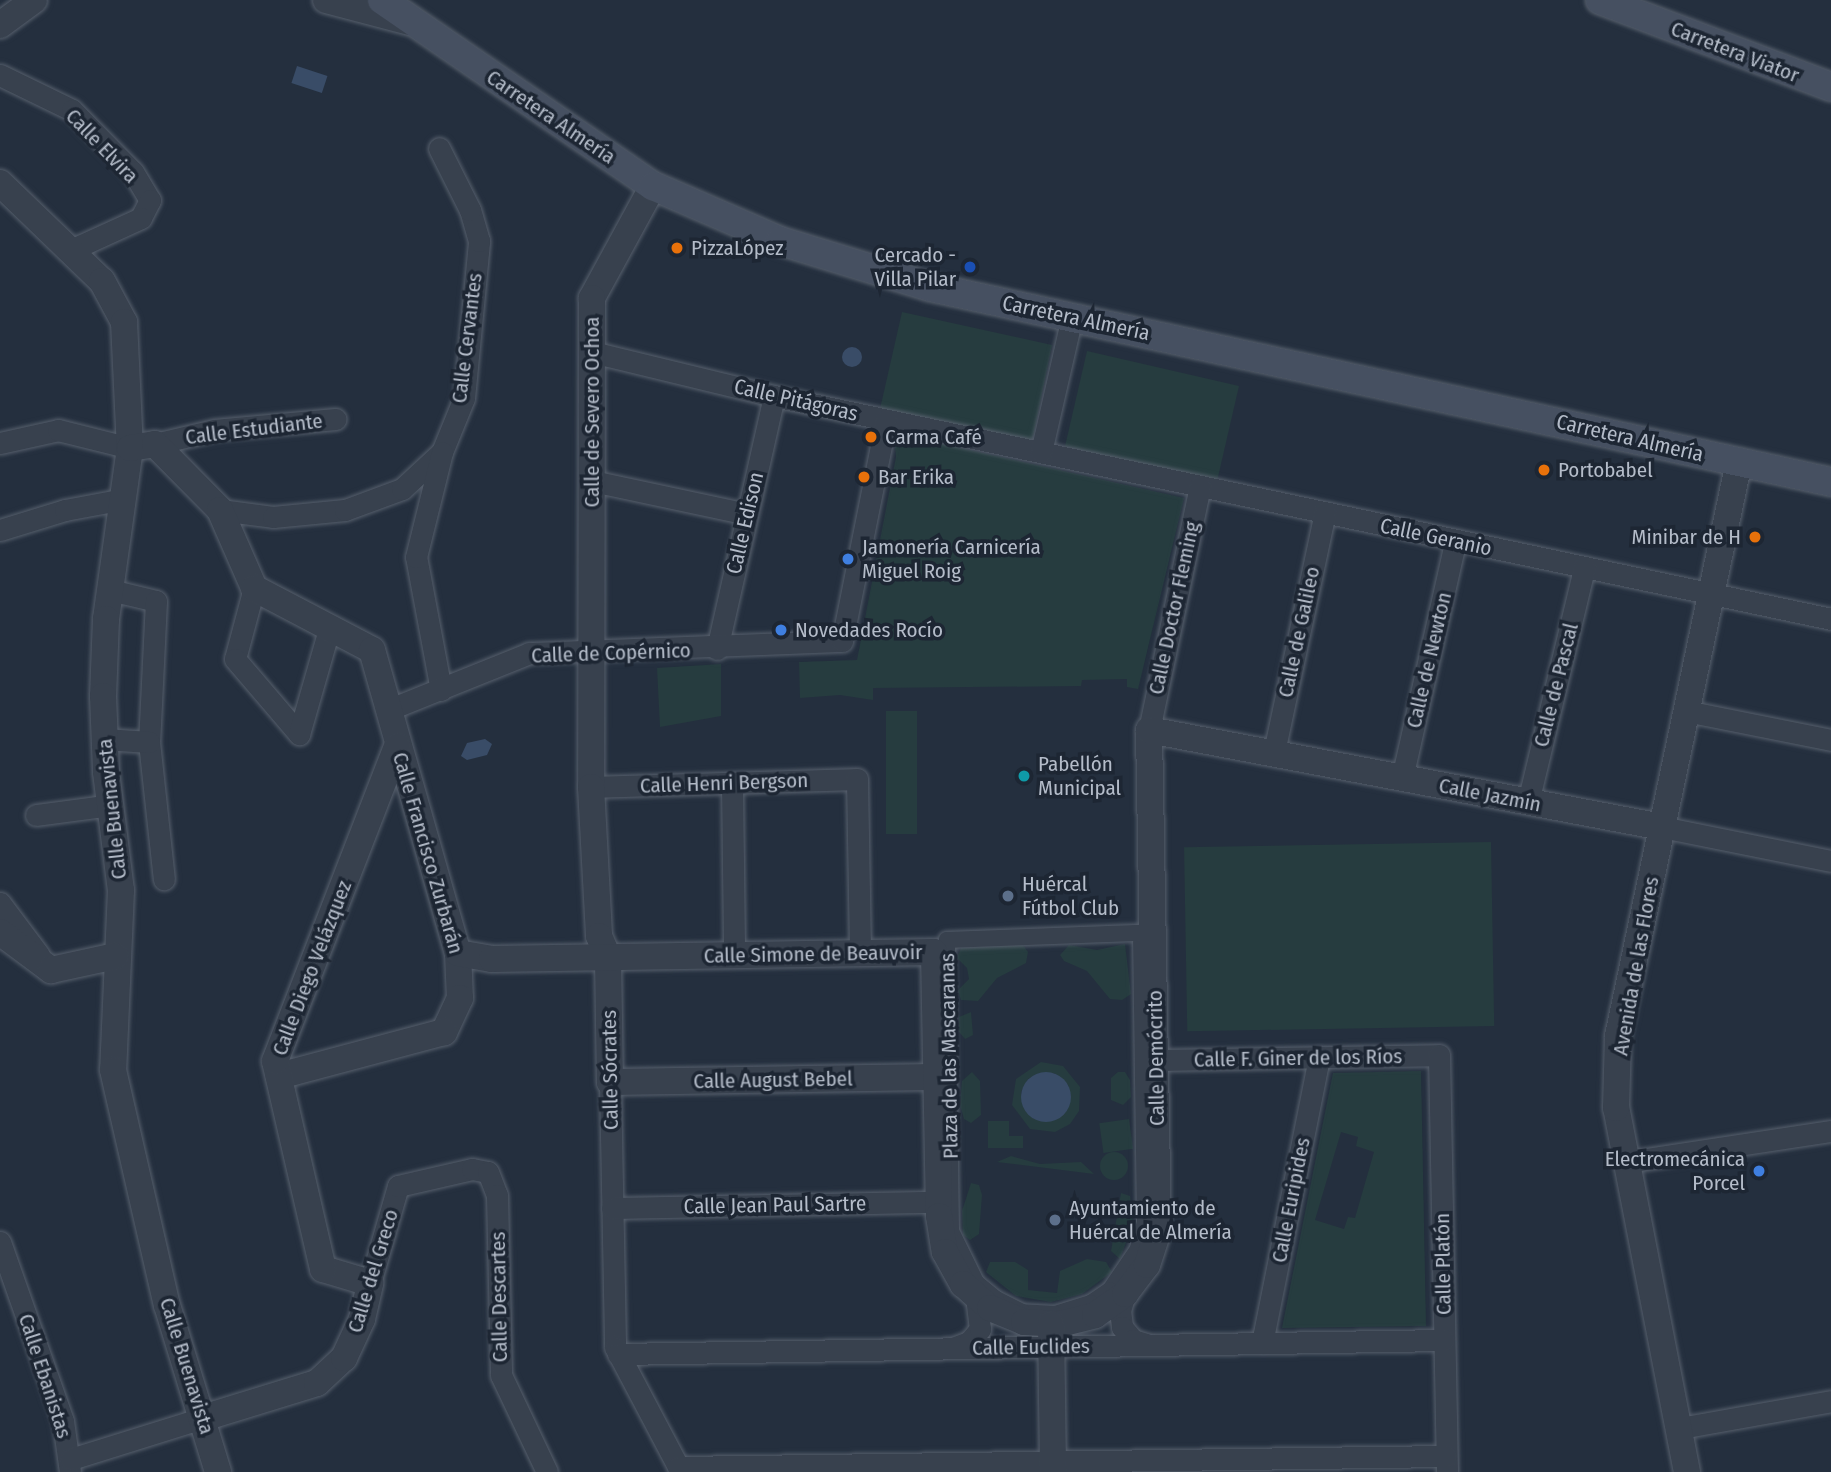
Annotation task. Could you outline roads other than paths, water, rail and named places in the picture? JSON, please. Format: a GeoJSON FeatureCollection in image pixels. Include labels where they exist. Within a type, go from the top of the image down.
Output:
{"type":"FeatureCollection","features":[{"type":"Feature","properties":{"kind":"main road","name":"Carretera Almería"},"geometry":{"type":"LineString","coordinates":[[382,0],[409,22],[653,186],[780,241],[930,287],[1831,482]]}},
{"type":"Feature","properties":{"kind":"main road","name":"Carretera Viator"},"geometry":{"type":"LineString","coordinates":[[1600,0],[1831,87]]}},
{"type":"Feature","properties":{"kind":"street"},"geometry":{"type":"LineString","coordinates":[[0,25],[34,0]]}},
{"type":"Feature","properties":{"kind":"street"},"geometry":{"type":"LineString","coordinates":[[326,0],[409,22]]}},
{"type":"Feature","properties":{"kind":"street","name":"Calle Elvira"},"geometry":{"type":"LineString","coordinates":[[0,75],[72,110],[134,172],[150,200],[141,218],[73,249]]}},
{"type":"Feature","properties":{"kind":"street","name":"Calle Cervantes"},"geometry":{"type":"LineString","coordinates":[[220,510],[273,517],[345,510],[402,489],[442,452],[464,398],[479,242],[470,209],[439,148]]}},
{"type":"Feature","properties":{"kind":"street","name":"Calle Buenavista"},"geometry":{"type":"LineString","coordinates":[[0,183],[73,249],[102,281],[124,322],[143,446],[124,499],[110,590],[104,738],[121,890],[113,1070],[167,1306],[218,1472]]}},
{"type":"Feature","properties":{"kind":"street","name":"Calle de Severo Ochoa"},"geometry":{"type":"LineString","coordinates":[[593,654],[592,298],[653,186]]}},
{"type":"Feature","properties":{"kind":"street"},"geometry":{"type":"LineString","coordinates":[[1041,452],[1072,317]]}},
{"type":"Feature","properties":{"kind":"street","name":"Calle Pitágoras"},"geometry":{"type":"LineString","coordinates":[[592,352],[774,397],[1041,452]]}},
{"type":"Feature","properties":{"kind":"street","name":"Calle Edison"},"geometry":{"type":"LineString","coordinates":[[717,649],[774,397]]}},
{"type":"Feature","properties":{"kind":"street","name":"Calle Estudiante"},"geometry":{"type":"LineString","coordinates":[[143,446],[214,430],[336,419]]}},
{"type":"Feature","properties":{"kind":"street","name":"Calle de Copérnico"},"geometry":{"type":"LineString","coordinates":[[390,709],[529,653],[593,654],[842,641],[886,420]]}},
{"type":"Feature","properties":{"kind":"street"},"geometry":{"type":"LineString","coordinates":[[0,443],[58,430],[143,446],[220,510],[254,588],[235,659],[299,734],[330,626]]}},
{"type":"Feature","properties":{"kind":"street"},"geometry":{"type":"LineString","coordinates":[[441,690],[416,557],[442,452]]}},
{"type":"Feature","properties":{"kind":"street","name":"Calle Geranio"},"geometry":{"type":"LineString","coordinates":[[1041,452],[1325,512],[1455,543],[1831,619]]}},
{"type":"Feature","properties":{"kind":"street","name":"Avenida de las Flores"},"geometry":{"type":"LineString","coordinates":[[1687,1472],[1616,1108],[1618,1036],[1739,462]]}},
{"type":"Feature","properties":{"kind":"street"},"geometry":{"type":"LineString","coordinates":[[592,481],[747,514]]}},
{"type":"Feature","properties":{"kind":"street","name":"Calle Doctor Fleming"},"geometry":{"type":"LineString","coordinates":[[1149,730],[1200,486]]}},
{"type":"Feature","properties":{"kind":"street"},"geometry":{"type":"LineString","coordinates":[[0,530],[65,510],[124,499]]}},
{"type":"Feature","properties":{"kind":"street","name":"Calle de Galileo"},"geometry":{"type":"LineString","coordinates":[[1274,752],[1325,512]]}},
{"type":"Feature","properties":{"kind":"street","name":"Calle de Newton"},"geometry":{"type":"LineString","coordinates":[[1402,778],[1455,543]]}},
{"type":"Feature","properties":{"kind":"street","name":"Calle de Pascal"},"geometry":{"type":"LineString","coordinates":[[1528,802],[1584,568]]}},
{"type":"Feature","properties":{"kind":"street","name":"Calle Francisco Zurbarán"},"geometry":{"type":"LineString","coordinates":[[254,588],[372,650],[390,709],[397,746],[458,953],[460,998],[444,1032],[279,1076]]}},
{"type":"Feature","properties":{"kind":"street"},"geometry":{"type":"LineString","coordinates":[[110,590],[156,601],[149,742],[164,878]]}},
{"type":"Feature","properties":{"kind":"street","name":"Calle Sócrates"},"geometry":{"type":"LineString","coordinates":[[593,654],[591,788],[599,936],[608,957],[612,1208],[618,1353],[680,1470]]}},
{"type":"Feature","properties":{"kind":"street"},"geometry":{"type":"LineString","coordinates":[[1686,711],[1831,740]]}},
{"type":"Feature","properties":{"kind":"street","name":"Calle Jazmín"},"geometry":{"type":"LineString","coordinates":[[1149,730],[1831,861]]}},
{"type":"Feature","properties":{"kind":"street","name":"Calle Demócrito"},"geometry":{"type":"LineString","coordinates":[[1051,1336],[1095,1315],[1125,1294],[1147,1265],[1158,1231],[1149,730]]}},
{"type":"Feature","properties":{"kind":"street"},"geometry":{"type":"LineString","coordinates":[[104,738],[149,742]]}},
{"type":"Feature","properties":{"kind":"street","name":"Calle Diego Velázquez"},"geometry":{"type":"LineString","coordinates":[[370,1283],[323,1269],[275,1061],[397,746]]}},
{"type":"Feature","properties":{"kind":"street","name":"Calle Henri Bergson"},"geometry":{"type":"LineString","coordinates":[[591,788],[857,779],[860,953]]}},
{"type":"Feature","properties":{"kind":"street"},"geometry":{"type":"LineString","coordinates":[[732,783],[734,955]]}},
{"type":"Feature","properties":{"kind":"street"},"geometry":{"type":"LineString","coordinates":[[36,815],[111,805]]}},
{"type":"Feature","properties":{"kind":"street"},"geometry":{"type":"LineString","coordinates":[[0,904],[51,970]]}},
{"type":"Feature","properties":{"kind":"street"},"geometry":{"type":"LineString","coordinates":[[0,932],[51,970],[116,956]]}},
{"type":"Feature","properties":{"kind":"street","name":"Plaza de las Mascaranas"},"geometry":{"type":"LineString","coordinates":[[1141,933],[1145,1222],[1138,1249],[1111,1290],[1091,1303],[1055,1314],[1012,1308],[976,1282],[951,1231],[947,940],[1141,933]]}},
{"type":"Feature","properties":{"kind":"street","name":"Calle Simone de Beauvoir"},"geometry":{"type":"LineString","coordinates":[[458,953],[492,959],[934,952],[936,1077]]}},
{"type":"Feature","properties":{"kind":"street","name":"Calle F. Giner de los Ríos"},"geometry":{"type":"LineString","coordinates":[[1156,1060],[1439,1055]]}},
{"type":"Feature","properties":{"kind":"street","name":"Calle Platón"},"geometry":{"type":"LineString","coordinates":[[1439,1055],[1446,1464]]}},
{"type":"Feature","properties":{"kind":"street","name":"Calle Euripides"},"geometry":{"type":"LineString","coordinates":[[1262,1343],[1319,1057]]}},
{"type":"Feature","properties":{"kind":"street"},"geometry":{"type":"LineString","coordinates":[[936,1077],[939,1202],[945,1252],[976,1297],[1007,1316],[1051,1336],[1053,1467]]}},
{"type":"Feature","properties":{"kind":"street","name":"Calle August Bebel"},"geometry":{"type":"LineString","coordinates":[[610,1082],[936,1077]]}},
{"type":"Feature","properties":{"kind":"street"},"geometry":{"type":"LineString","coordinates":[[1626,1163],[1831,1131]]}},
{"type":"Feature","properties":{"kind":"street","name":"Calle del Greco"},"geometry":{"type":"LineString","coordinates":[[203,1418],[317,1383],[344,1358],[362,1319],[398,1186],[472,1169]]}},
{"type":"Feature","properties":{"kind":"street","name":"Calle Descartes"},"geometry":{"type":"LineString","coordinates":[[472,1169],[488,1172],[495,1184],[501,1375],[547,1472]]}},
{"type":"Feature","properties":{"kind":"street","name":"Calle Jean Paul Sartre"},"geometry":{"type":"LineString","coordinates":[[612,1208],[939,1202]]}},
{"type":"Feature","properties":{"kind":"street","name":"Calle Ebanistas"},"geometry":{"type":"LineString","coordinates":[[1,1251],[63,1421],[71,1466]]}},
{"type":"Feature","properties":{"kind":"street"},"geometry":{"type":"LineString","coordinates":[[1125,1294],[1120,1310],[1122,1327],[1133,1340],[1154,1345]]}},
{"type":"Feature","properties":{"kind":"street"},"geometry":{"type":"LineString","coordinates":[[949,1348],[969,1342],[980,1329],[976,1297]]}},
{"type":"Feature","properties":{"kind":"street","name":"Calle Euclides"},"geometry":{"type":"LineString","coordinates":[[618,1353],[949,1348],[1051,1336],[1154,1345],[1444,1340]]}},
{"type":"Feature","properties":{"kind":"street"},"geometry":{"type":"LineString","coordinates":[[1680,1428],[1831,1401]]}},
{"type":"Feature","properties":{"kind":"street"},"geometry":{"type":"LineString","coordinates":[[71,1466],[203,1418]]}},
{"type":"Feature","properties":{"kind":"street"},"geometry":{"type":"LineString","coordinates":[[680,1470],[1446,1464]]}},
{"type":"Feature","properties":{"kind":"water"},"geometry":{"type":"Polygon","coordinates":[[[297,66],[327,76],[322,93],[291,83],[297,66]]]}},
{"type":"Feature","properties":{"kind":"water"},"geometry":{"type":"Polygon","coordinates":[[[848,347],[856,347],[862,357],[856,367],[848,367],[842,361],[842,353],[848,347]]]}},
{"type":"Feature","properties":{"kind":"water"},"geometry":{"type":"Polygon","coordinates":[[[485,739],[492,744],[487,755],[467,760],[461,756],[467,743],[485,739]]]}},
{"type":"Feature","properties":{"kind":"water"},"geometry":{"type":"Polygon","coordinates":[[[1046,1072],[1064,1079],[1071,1097],[1064,1115],[1046,1122],[1028,1115],[1021,1097],[1028,1079],[1046,1072]]]}},
{"type":"Feature","properties":{"kind":"place","name":"PizzaLópez"},"geometry":{"type":"Point","coordinates":[677,248]}},
{"type":"Feature","properties":{"kind":"place","name":"Cercado - Villa Pilar"},"geometry":{"type":"Point","coordinates":[970,267]}},
{"type":"Feature","properties":{"kind":"place","name":"Carma Café"},"geometry":{"type":"Point","coordinates":[871,437]}},
{"type":"Feature","properties":{"kind":"place","name":"Portobabel"},"geometry":{"type":"Point","coordinates":[1544,470]}},
{"type":"Feature","properties":{"kind":"place","name":"Bar Erika"},"geometry":{"type":"Point","coordinates":[864,477]}},
{"type":"Feature","properties":{"kind":"place","name":"Minibar de H"},"geometry":{"type":"Point","coordinates":[1755,537]}},
{"type":"Feature","properties":{"kind":"place","name":"Jamonería Carnicería Miguel Roig"},"geometry":{"type":"Point","coordinates":[848,559]}},
{"type":"Feature","properties":{"kind":"place","name":"Novedades Rocío"},"geometry":{"type":"Point","coordinates":[781,630]}},
{"type":"Feature","properties":{"kind":"place","name":"Pabellón Municipal"},"geometry":{"type":"Point","coordinates":[1024,776]}},
{"type":"Feature","properties":{"kind":"place","name":"Huércal Fútbol Club"},"geometry":{"type":"Point","coordinates":[1008,896]}},
{"type":"Feature","properties":{"kind":"place","name":"Electromecánica Porcel"},"geometry":{"type":"Point","coordinates":[1759,1171]}},
{"type":"Feature","properties":{"kind":"place","name":"Ayuntamiento de Huércal de Almería"},"geometry":{"type":"Point","coordinates":[1055,1220]}}]}
